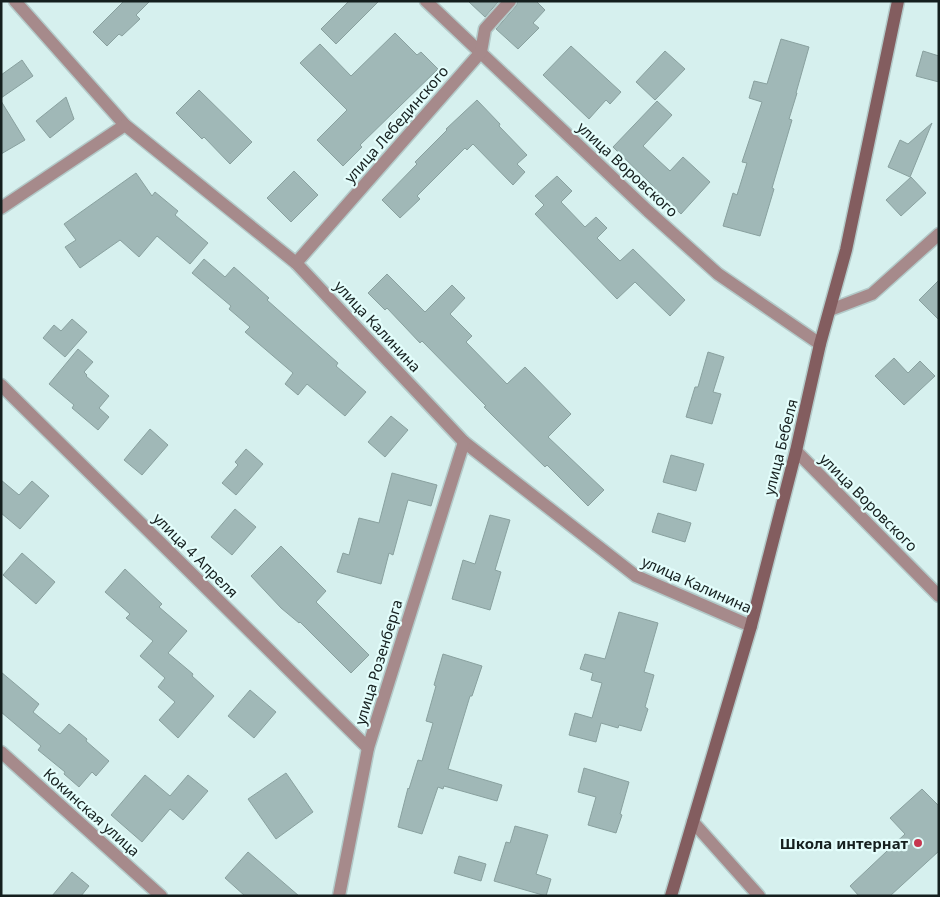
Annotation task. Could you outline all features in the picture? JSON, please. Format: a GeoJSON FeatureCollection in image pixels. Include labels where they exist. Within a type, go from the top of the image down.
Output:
{"type":"FeatureCollection","features":[{"type":"Feature","properties":{"kind":"street","name":"улица Калинина"},"geometry":{"type":"LineString","coordinates":[[14,1],[125,126],[296,263],[464,442],[636,576],[751,626]]}},
{"type":"Feature","properties":{"kind":"street","name":"улица Воровского"},"geometry":{"type":"LineString","coordinates":[[426,1],[648,211],[718,274],[820,344]]}},
{"type":"Feature","properties":{"kind":"street","name":"улица Лебединского"},"geometry":{"type":"LineString","coordinates":[[296,263],[481,52],[485,29],[510,1]]}},
{"type":"Feature","properties":{"kind":"street","name":"улица Бебеля"},"geometry":{"type":"LineString","coordinates":[[672,896],[751,626],[796,451],[820,344],[846,250],[898,1]]}},
{"type":"Feature","properties":{"kind":"street"},"geometry":{"type":"LineString","coordinates":[[1,208],[125,126]]}},
{"type":"Feature","properties":{"kind":"street"},"geometry":{"type":"LineString","coordinates":[[830,310],[872,294],[939,234]]}},
{"type":"Feature","properties":{"kind":"street","name":"улица 4 Апреля"},"geometry":{"type":"LineString","coordinates":[[1,385],[368,748]]}},
{"type":"Feature","properties":{"kind":"street","name":"улица Розенберга"},"geometry":{"type":"LineString","coordinates":[[338,896],[368,748],[464,442]]}},
{"type":"Feature","properties":{"kind":"street","name":"улица Воровского"},"geometry":{"type":"LineString","coordinates":[[796,451],[939,596]]}},
{"type":"Feature","properties":{"kind":"street","name":"Кокинская улица"},"geometry":{"type":"LineString","coordinates":[[1,752],[161,896]]}},
{"type":"Feature","properties":{"kind":"street"},"geometry":{"type":"LineString","coordinates":[[694,822],[759,896]]}},
{"type":"Feature","properties":{"kind":"building"},"geometry":{"type":"Polygon","coordinates":[[[124,1],[150,1],[136,15],[140,19],[122,36],[119,34],[107,46],[93,32],[124,1]]]}},
{"type":"Feature","properties":{"kind":"building"},"geometry":{"type":"Polygon","coordinates":[[[349,1],[379,1],[336,44],[321,29],[349,1]]]}},
{"type":"Feature","properties":{"kind":"building"},"geometry":{"type":"Polygon","coordinates":[[[468,1],[499,1],[485,17],[468,1]]]}},
{"type":"Feature","properties":{"kind":"building"},"geometry":{"type":"Polygon","coordinates":[[[518,1],[536,1],[545,10],[533,23],[539,28],[518,49],[496,29],[516,6],[518,1]]]}},
{"type":"Feature","properties":{"kind":"building"},"geometry":{"type":"Polygon","coordinates":[[[395,33],[417,55],[421,52],[438,69],[360,145],[362,147],[343,166],[317,140],[347,110],[300,63],[320,44],[351,76],[395,33]]]}},
{"type":"Feature","properties":{"kind":"building"},"geometry":{"type":"Polygon","coordinates":[[[781,39],[809,47],[789,119],[792,120],[760,236],[723,226],[733,193],[737,195],[747,163],[742,162],[762,102],[749,98],[754,81],[767,84],[781,39]]]}},
{"type":"Feature","properties":{"kind":"building"},"geometry":{"type":"Polygon","coordinates":[[[571,46],[621,92],[610,104],[606,100],[589,119],[543,75],[571,46]]]}},
{"type":"Feature","properties":{"kind":"building"},"geometry":{"type":"Polygon","coordinates":[[[665,51],[685,69],[655,100],[636,82],[665,51]]]}},
{"type":"Feature","properties":{"kind":"building"},"geometry":{"type":"Polygon","coordinates":[[[923,51],[939,56],[939,82],[916,76],[923,51]]]}},
{"type":"Feature","properties":{"kind":"building"},"geometry":{"type":"Polygon","coordinates":[[[22,60],[33,76],[1,98],[1,75],[22,60]]]}},
{"type":"Feature","properties":{"kind":"building"},"geometry":{"type":"Polygon","coordinates":[[[199,90],[252,142],[230,164],[204,137],[202,139],[176,113],[199,90]]]}},
{"type":"Feature","properties":{"kind":"building"},"geometry":{"type":"Polygon","coordinates":[[[66,97],[74,119],[50,138],[36,121],[66,97]]]}},
{"type":"Feature","properties":{"kind":"building"},"geometry":{"type":"Polygon","coordinates":[[[477,100],[527,155],[517,164],[525,172],[513,185],[473,144],[467,150],[465,148],[417,196],[420,199],[400,218],[382,200],[417,164],[415,162],[446,129],[477,100]]]}},
{"type":"Feature","properties":{"kind":"building"},"geometry":{"type":"Polygon","coordinates":[[[1,101],[25,140],[1,154],[1,101]]]}},
{"type":"Feature","properties":{"kind":"building"},"geometry":{"type":"Polygon","coordinates":[[[657,101],[672,115],[643,146],[670,171],[683,157],[710,182],[681,214],[613,147],[657,101]]]}},
{"type":"Feature","properties":{"kind":"building"},"geometry":{"type":"Polygon","coordinates":[[[932,123],[910,177],[888,167],[900,140],[908,144],[932,123]]]}},
{"type":"Feature","properties":{"kind":"building"},"geometry":{"type":"Polygon","coordinates":[[[294,171],[318,195],[291,222],[267,198],[294,171]]]}},
{"type":"Feature","properties":{"kind":"building"},"geometry":{"type":"Polygon","coordinates":[[[136,173],[152,196],[155,192],[178,211],[175,215],[208,243],[190,264],[157,236],[139,257],[120,240],[80,268],[65,247],[76,240],[64,224],[136,173]]]}},
{"type":"Feature","properties":{"kind":"building"},"geometry":{"type":"Polygon","coordinates":[[[557,176],[572,191],[561,202],[585,227],[596,217],[607,228],[597,238],[620,261],[633,249],[685,300],[670,316],[635,282],[617,299],[535,214],[544,205],[535,196],[557,176]]]}},
{"type":"Feature","properties":{"kind":"building"},"geometry":{"type":"Polygon","coordinates":[[[911,177],[926,193],[901,216],[886,200],[911,177]]]}},
{"type":"Feature","properties":{"kind":"building"},"geometry":{"type":"Polygon","coordinates":[[[204,259],[225,277],[234,267],[269,298],[267,300],[338,363],[336,366],[366,392],[345,416],[307,384],[298,395],[285,384],[293,373],[245,332],[250,327],[229,309],[231,306],[192,273],[204,259]]]}},
{"type":"Feature","properties":{"kind":"building"},"geometry":{"type":"Polygon","coordinates":[[[387,274],[425,312],[452,285],[465,298],[450,314],[472,336],[466,342],[507,384],[525,367],[571,414],[548,437],[604,490],[588,506],[547,465],[545,467],[503,426],[422,341],[420,343],[387,308],[385,310],[368,293],[387,274]]]}},
{"type":"Feature","properties":{"kind":"building"},"geometry":{"type":"Polygon","coordinates":[[[939,280],[939,320],[919,300],[939,280]]]}},
{"type":"Feature","properties":{"kind":"building"},"geometry":{"type":"Polygon","coordinates":[[[72,319],[87,332],[65,357],[43,338],[54,325],[61,331],[72,319]]]}},
{"type":"Feature","properties":{"kind":"building"},"geometry":{"type":"Polygon","coordinates":[[[78,349],[93,362],[84,372],[86,376],[109,396],[99,408],[109,417],[98,430],[72,408],[74,405],[49,384],[78,349]]]}},
{"type":"Feature","properties":{"kind":"building"},"geometry":{"type":"Polygon","coordinates":[[[708,352],[724,357],[713,392],[721,394],[712,424],[686,417],[695,387],[698,387],[708,352]]]}},
{"type":"Feature","properties":{"kind":"building"},"geometry":{"type":"Polygon","coordinates":[[[894,358],[908,373],[920,361],[935,376],[904,405],[875,376],[894,358]]]}},
{"type":"Feature","properties":{"kind":"building"},"geometry":{"type":"Polygon","coordinates":[[[391,416],[408,430],[385,457],[368,442],[391,416]]]}},
{"type":"Feature","properties":{"kind":"building"},"geometry":{"type":"Polygon","coordinates":[[[150,429],[168,445],[142,475],[124,460],[150,429]]]}},
{"type":"Feature","properties":{"kind":"building"},"geometry":{"type":"Polygon","coordinates":[[[246,449],[263,464],[236,495],[222,483],[238,465],[235,462],[246,449]]]}},
{"type":"Feature","properties":{"kind":"building"},"geometry":{"type":"Polygon","coordinates":[[[671,455],[704,464],[696,491],[663,482],[671,455]]]}},
{"type":"Feature","properties":{"kind":"building"},"geometry":{"type":"Polygon","coordinates":[[[392,473],[437,485],[431,506],[408,500],[393,555],[389,553],[381,584],[337,572],[343,553],[349,555],[359,518],[379,523],[392,473]]]}},
{"type":"Feature","properties":{"kind":"building"},"geometry":{"type":"Polygon","coordinates":[[[1,480],[19,495],[32,481],[49,496],[20,529],[1,513],[1,480]]]}},
{"type":"Feature","properties":{"kind":"building"},"geometry":{"type":"Polygon","coordinates":[[[235,509],[256,527],[232,555],[211,537],[235,509]]]}},
{"type":"Feature","properties":{"kind":"building"},"geometry":{"type":"Polygon","coordinates":[[[658,513],[691,523],[685,542],[652,532],[658,513]]]}},
{"type":"Feature","properties":{"kind":"building"},"geometry":{"type":"Polygon","coordinates":[[[490,515],[510,520],[495,570],[501,572],[490,610],[452,599],[463,560],[475,564],[490,515]]]}},
{"type":"Feature","properties":{"kind":"building"},"geometry":{"type":"Polygon","coordinates":[[[281,546],[326,591],[316,602],[369,655],[351,673],[300,622],[281,608],[251,576],[281,546]]]}},
{"type":"Feature","properties":{"kind":"building"},"geometry":{"type":"Polygon","coordinates":[[[22,553],[55,582],[36,604],[3,575],[22,553]]]}},
{"type":"Feature","properties":{"kind":"building"},"geometry":{"type":"Polygon","coordinates":[[[125,569],[162,604],[159,607],[187,631],[168,653],[193,674],[192,676],[214,696],[178,738],[159,720],[175,702],[158,687],[165,678],[140,656],[153,641],[126,618],[130,614],[105,592],[125,569]]]}},
{"type":"Feature","properties":{"kind":"building"},"geometry":{"type":"Polygon","coordinates":[[[619,612],[658,623],[644,672],[654,675],[645,707],[648,709],[641,731],[619,725],[618,728],[601,723],[596,742],[569,735],[575,713],[592,718],[602,683],[591,680],[593,673],[580,669],[585,654],[605,659],[619,612]]]}},
{"type":"Feature","properties":{"kind":"building"},"geometry":{"type":"Polygon","coordinates":[[[443,654],[482,666],[472,696],[470,696],[448,769],[502,785],[497,801],[444,786],[443,789],[438,787],[422,834],[398,827],[408,788],[418,760],[422,761],[433,723],[426,721],[443,654]]]}},
{"type":"Feature","properties":{"kind":"building"},"geometry":{"type":"Polygon","coordinates":[[[1,672],[39,704],[33,712],[60,734],[69,724],[109,761],[96,776],[92,772],[79,787],[64,774],[65,772],[38,750],[41,746],[1,712],[1,672]]]}},
{"type":"Feature","properties":{"kind":"building"},"geometry":{"type":"Polygon","coordinates":[[[250,690],[276,712],[254,738],[228,716],[250,690]]]}},
{"type":"Feature","properties":{"kind":"building"},"geometry":{"type":"Polygon","coordinates":[[[584,768],[629,782],[616,833],[588,825],[596,797],[578,792],[584,768]]]}},
{"type":"Feature","properties":{"kind":"building"},"geometry":{"type":"Polygon","coordinates":[[[286,773],[313,812],[276,839],[248,799],[286,773]]]}},
{"type":"Feature","properties":{"kind":"building"},"geometry":{"type":"Polygon","coordinates":[[[145,775],[170,796],[188,775],[208,791],[183,820],[170,809],[142,842],[111,815],[145,775]]]}},
{"type":"Feature","properties":{"kind":"building","name":"Школа интернат"},"geometry":{"type":"Polygon","coordinates":[[[922,789],[939,806],[939,851],[890,896],[859,896],[850,886],[905,834],[890,818],[922,789]]]}},
{"type":"Feature","properties":{"kind":"building"},"geometry":{"type":"Polygon","coordinates":[[[515,826],[548,835],[536,874],[551,879],[546,896],[494,881],[506,842],[510,843],[515,826]]]}},
{"type":"Feature","properties":{"kind":"building"},"geometry":{"type":"Polygon","coordinates":[[[248,852],[299,896],[245,896],[225,878],[248,852]]]}},
{"type":"Feature","properties":{"kind":"building"},"geometry":{"type":"Polygon","coordinates":[[[459,856],[486,864],[481,881],[454,873],[459,856]]]}},
{"type":"Feature","properties":{"kind":"building"},"geometry":{"type":"Polygon","coordinates":[[[72,872],[89,886],[81,896],[52,896],[72,872]]]}},
{"type":"Feature","properties":{"kind":"place","name":"Школа интернат"},"geometry":{"type":"Point","coordinates":[918,843]}}]}
